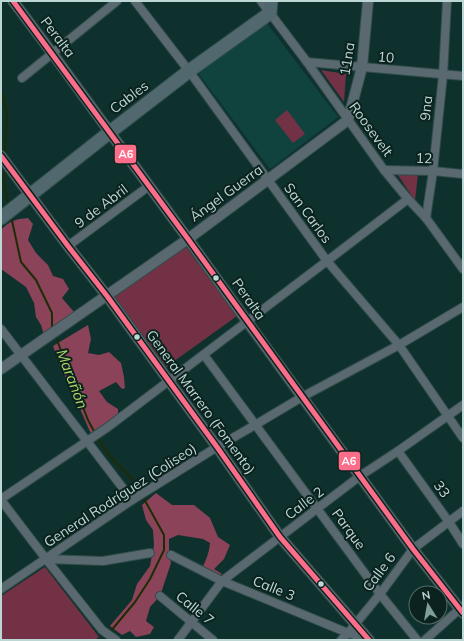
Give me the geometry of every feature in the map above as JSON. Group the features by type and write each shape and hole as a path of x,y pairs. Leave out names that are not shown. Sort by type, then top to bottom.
{"main road":[{"name":"Cables","path":"1,218 270,7"}],"street":[{"name":"Peralta","path":"13,1 413,549 462,609"},
{"path":"22,78 117,1"},
{"name":"San Carlos","path":"135,1 189,71 327,261 399,345 463,438"},
{"name":"Roosevelt","path":"261,1 270,7 307,62 384,170 426,218 463,269"},
{"name":"11na","path":"348,120 362,68 368,1"},
{"name":"9na","path":"426,218 433,170 443,75 447,1"},
{"name":"10","path":"307,62 463,76"},
{"name":"Ángel Guerra","path":"1,369 188,239 348,120"},
{"name":"General Marrero (Fomento)","path":"1,156 107,296 217,447 280,537 369,640"},
{"name":"12","path":"384,170 433,170 463,174"},
{"name":"9 de Abril","path":"68,246 149,186"},
{"path":"115,639 102,630 1,500 108,427 408,199"},
{"name":"General Rodríguez (Coliseo)","path":"1,589 150,488 217,447 302,397 399,345 463,307"},
{"path":"1,330 132,500"},
{"name":"Parque","path":"204,355 380,594 417,640"},
{"name":"Calle 2","path":"178,640 222,581 360,476 463,405"},
{"name":"33","path":"398,451 463,544"},
{"name":"Calle 6","path":"341,640 380,594 413,549 463,511"},
{"path":"46,559 103,561 150,553"},
{"name":"Calle 3","path":"171,555 222,581 348,633 369,640"},
{"name":"Calle 7","path":"160,596 213,640"},
{"path":"425,640 462,609"}],"shaded area":[{"path":"266,22 338,117 270,169 198,73"},
{"path":"321,70 346,74 344,102"},
{"path":"287,110 305,134 293,143 275,120"},
{"path":"396,172 418,174 415,201"},
{"path":"28,218 33,224 28,240 36,253 48,265 53,276 63,279 69,289 62,298 74,312 44,335 41,325 36,317 34,303 26,287 1,269 1,230 13,221"},
{"path":"184,244 237,316 166,367 113,296"},
{"path":"88,325 91,339 88,353 99,355 109,352 121,363 125,388 122,389 116,382 99,391 107,402 118,409 118,415 91,434 60,366 53,346"},
{"path":"156,493 172,505 194,505 210,518 218,537 230,545 224,559 214,569 222,574 213,581 199,574 209,551 210,543 203,539 178,535 169,539 171,563 160,596 150,607 146,621 154,627 150,634 136,637 130,631 122,635 110,626 132,600 137,584 150,566 154,545 153,530 146,520 142,505"},
{"path":"45,567 99,637 95,640 1,640 1,596"}],"waterway":[{"name":"Marañón","path":"1,89 7,112 5,155"},
{"name":"Marañón","path":"5,167 4,183 9,206"},
{"name":"Marañón","path":"11,216 21,262 36,280 52,313 53,329"},
{"name":"Marañón","path":"55,335 88,420 95,433"},
{"name":"Marañón","path":"97,437 108,454 133,480 141,493"},
{"name":"Marañón","path":"110,632 135,602 150,579 164,550 164,535 143,497"},
{"name":"Marañón","path":"104,640 108,636"}],"transit line":[{"name":"A6","path":"13,1 413,549 463,613"},
{"name":"A6","path":"1,156 107,296 217,447 280,537 369,640"}]}
